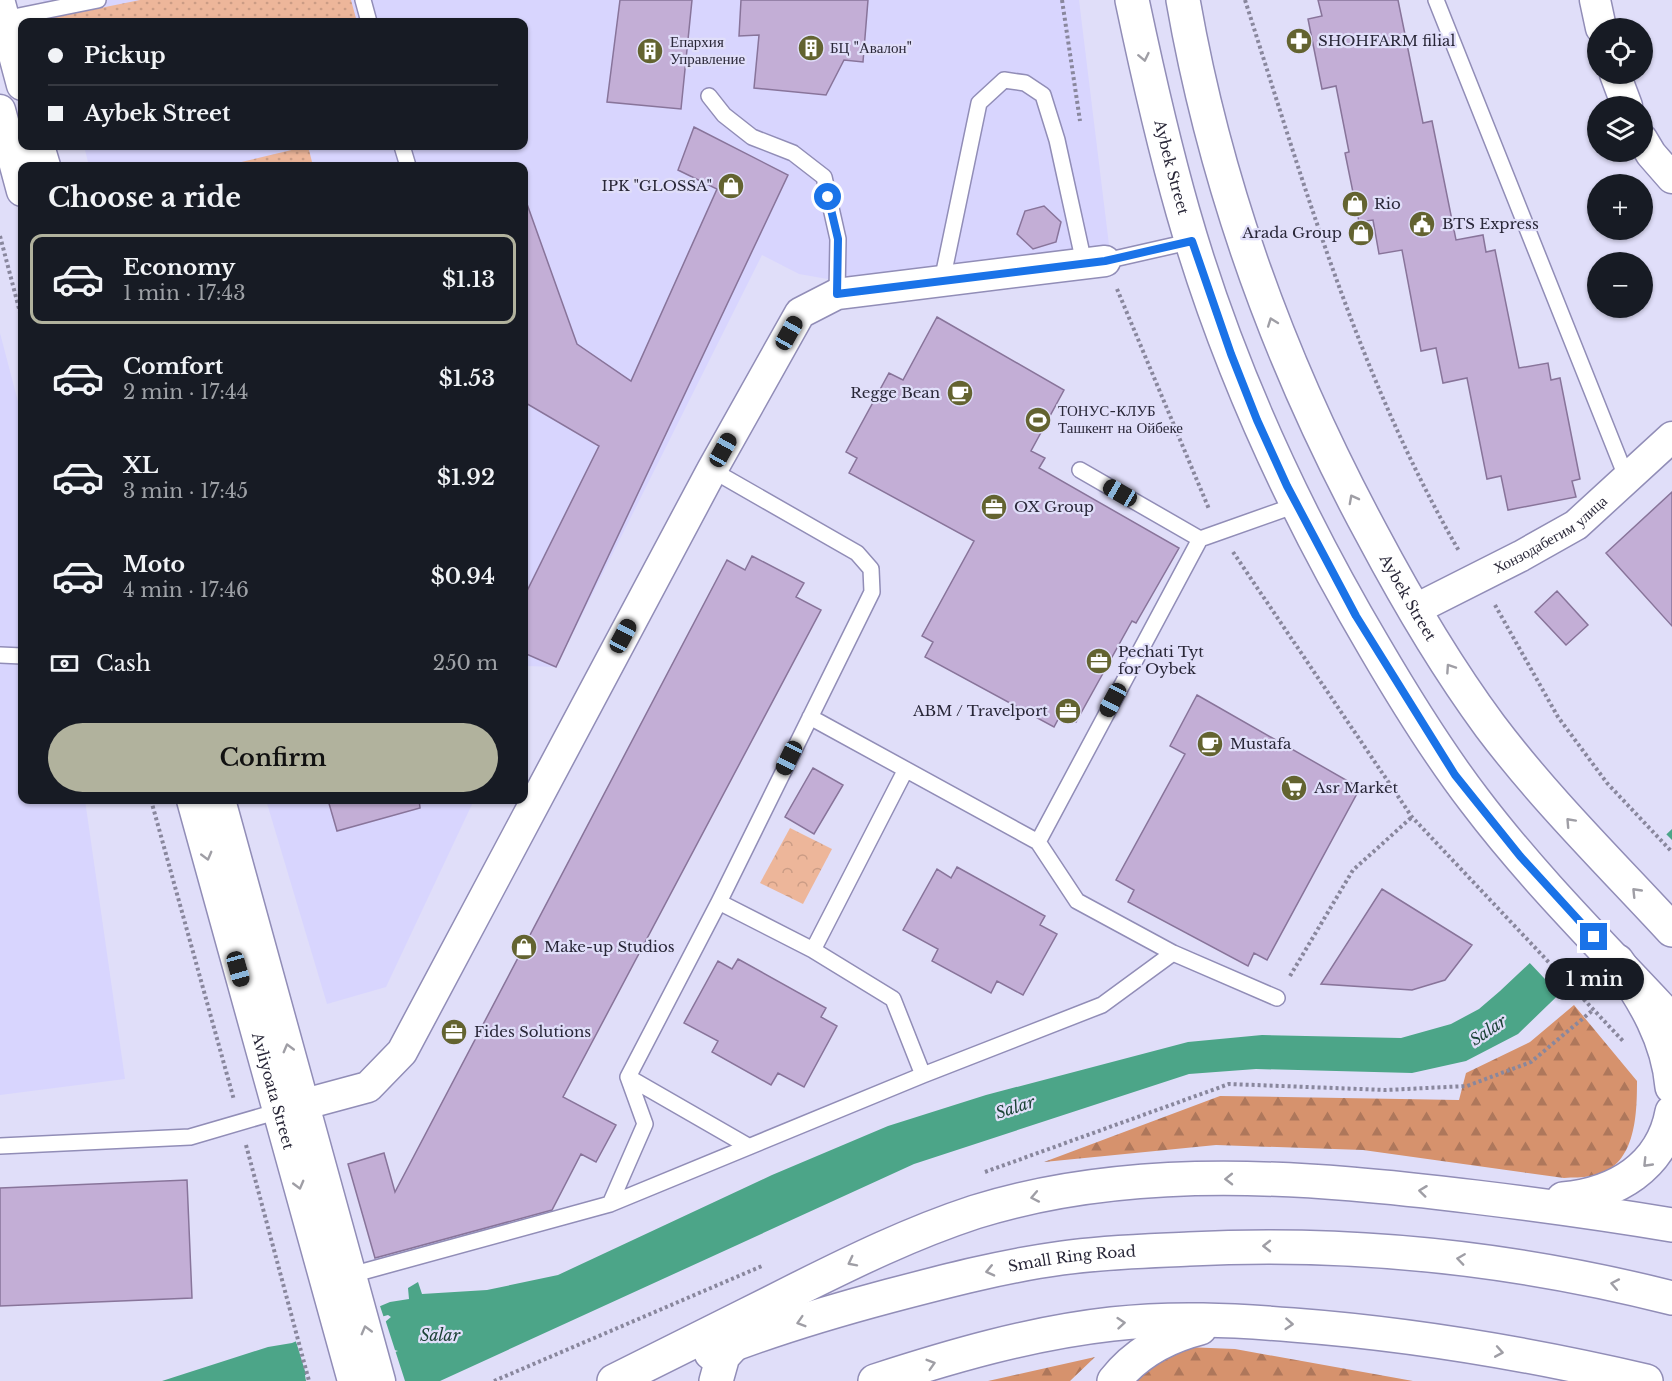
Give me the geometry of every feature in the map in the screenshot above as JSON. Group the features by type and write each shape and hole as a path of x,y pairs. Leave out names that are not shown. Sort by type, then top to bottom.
{"main road":[{"name":"Aybek Street","path":"1132,0 1164,144 1192,241 1231,354 1257,420 1296,505 1356,616 1434,744 1477,805 1565,906 1672,1021"},
{"name":"Aybek Street","path":"1183,0 1194,62 1230,200 1277,336 1333,460 1414,610 1490,726 1555,806 1667,925"},
{"path":"1617,961 1654,1021 1662,1041 1672,1087"},
{"path":"1481,1198 1566,1198 1589,1195 1616,1186 1636,1174 1654,1156 1667,1134 1672,1112"},
{"path":"614,1381 890,1243 977,1212 1022,1200 1107,1186 1231,1178 1327,1182 1481,1198 1672,1224"},
{"path":"639,1381 734,1344 864,1303 995,1270 1060,1258 1154,1250 1275,1246 1405,1251 1519,1267 1624,1286 1672,1298"},
{"path":"875,1381 1041,1335 1113,1324 1172,1320 1231,1320 1320,1327 1422,1340 1587,1367 1646,1381"},
{"path":"1114,1381 1132,1361 1152,1346 1188,1331 1231,1320"},
{"path":"716,1381 723,1356 734,1344"}],"street":[{"path":"1595,0 1599,18"},
{"path":"2,14 18,71"},
{"path":"0,110 18,176"},
{"path":"1653,156 1672,178"},
{"path":"291,1108 368,1087 402,1052 712,470 800,313 837,294 1095,262"},
{"name":"Хонзодабегим улица","path":"1414,610 1576,525 1672,437"},
{"name":"Avliyoata Street","path":"193,804 291,1108 343,1280 380,1381"},
{"name":"Avliyoata Street","path":"221,804 291,1108"},
{"name":"Avliyoata Street","path":"343,1280 353,1381"}],"lane":[{"path":"2,14 98,0"},
{"path":"363,0 368,18"},
{"path":"1437,0 1628,479"},
{"path":"942,281 979,103 1004,80 1025,83 1043,95 1095,262 1192,241"},
{"path":"709,96 724,115 752,137 793,153 824,177 838,239 837,294"},
{"path":"610,1204 645,1124 628,1077 719,902 872,592 871,569 856,553 712,470"},
{"path":"1080,470 1200,539"},
{"path":"1038,842 1200,539 1296,505"},
{"path":"0,655 18,656"},
{"path":"810,717 904,771 1038,842 1077,901 1173,953 1277,998"},
{"path":"813,950 904,771"},
{"path":"719,902 813,950 893,999 923,1075"},
{"path":"343,1280 610,1204 747,1146 1101,1005 1173,953"},
{"path":"628,1077 747,1146"},
{"path":"0,1146 190,1137 291,1108"}],"path":[{"path":"1245,0 1328,259 1371,370 1425,492 1475,579 1501,613 1558,717 1607,783 1672,852"},
{"path":"0,236 18,305"},
{"path":"1095,262 1219,531 1412,818 1580,994"},
{"path":"152,804 309,1381"},
{"path":"1277,998 1353,870 1412,818"}],"shaded area":[{"path":"43,0 1079,0 1110,253 862,285 799,274 762,255 556,667 528,666 528,162 88,162 85,150 528,150 528,18 49,18"},
{"path":"0,333 18,402 18,804 86,804 125,1079 0,1095"},
{"path":"267,804 472,804 386,987 327,1004"}],"green space":[{"path":"140,0 351,0 356,18 51,18"},
{"path":"291,150 309,150 312,162 242,162"},
{"path":"790,828 832,849 803,904 760,883"},
{"path":"1574,1005 1637,1081 1634,1124 1625,1152 1617,1163 1606,1171 1591,1176 1564,1178 1363,1150 1216,1145 1044,1162 1220,1096 1459,1100 1466,1073 1530,1042"},
{"path":"1186,1347 1235,1349 1413,1381 1137,1381 1160,1357"},
{"path":"1095,1357 1070,1381 988,1381"}],"water":[{"name":"Salar","path":"1672,829 1672,885 1518,1034 1466,1061 1412,1073 1256,1069 1189,1074 914,1164 440,1381 310,1381 398,1351 391,1349 305,1375 306,1381 162,1381 268,1347 296,1341 299,1350 385,1322 391,1317 388,1315 298,1340 390,1302 409,1299 408,1288 418,1282 422,1294 487,1290 558,1275 772,1175 888,1126 986,1095 1188,1042 1262,1035 1401,1038 1451,1024 1479,1009"}],"pier":[{"path":"1664,832 1672,840 1672,889 1561,996 1527,960"},
{"path":"379,1303 384,1318 299,1344 300,1347 385,1319 405,1381 308,1381 295,1338"}],"building":[{"name":"Епархия Управление","path":"620,0 692,0 681,109 607,102"},
{"name":"БЦ \"Авалон\"","path":"741,0 868,0 863,62 844,60 826,95 754,88 759,35 739,36"},
{"path":"1318,0 1398,0 1423,123 1432,121 1456,240 1483,235 1486,252 1495,250 1519,368 1548,363 1551,380 1560,378 1580,479 1572,481 1576,497 1508,510 1501,476 1487,479 1467,378 1443,383 1436,348 1421,351 1402,250 1379,254 1373,220 1359,222 1345,153 1349,152 1336,86 1322,89 1308,19 1322,16"},
{"path":"694,127 788,175 556,667 528,655 528,589 599,446 528,404 528,207 577,344 631,381 717,189 678,170"},
{"path":"1044,206 1061,222 1056,242 1033,249 1017,234 1025,211"},
{"path":"937,317 1064,390 1031,451 1045,458 1039,468 1179,548 1136,623 1132,621 1076,722 1061,714 1054,727 925,657 933,642 922,636 974,541 849,473 857,458 846,452 889,373 903,380"},
{"path":"1672,492 1672,626 1606,553"},
{"path":"752,556 804,583 796,597 821,610 563,1097 616,1125 596,1162 581,1154 552,1210 375,1258 348,1164 384,1153 395,1192 727,560 745,570"},
{"path":"1557,591 1588,625 1566,645 1535,612"},
{"path":"1197,695 1360,788 1267,960 1254,953 1248,966 1128,902 1134,890 1116,880 1185,754 1170,746"},
{"path":"813,768 843,785 814,834 785,817"},
{"path":"329,804 420,804 420,808 337,831"},
{"path":"957,867 1045,916 1040,925 1057,934 1023,995 997,981 991,993 932,961 938,949 903,930 937,869 951,878"},
{"path":"1382,889 1472,945 1445,980 1412,990 1321,984"},
{"path":"738,959 826,1008 821,1017 837,1026 804,1087 778,1073 771,1085 712,1052 718,1041 684,1023 718,961 732,969"},
{"path":"187,1180 192,1298 0,1306 0,1188"}],"place":[{"name":"SHOHFARM filial","path":"1299,41"},
{"name":"БЦ \"Авалон\"","path":"811,48"},
{"name":"Епархия Управление","path":"650,51"},
{"name":"IPK \"GLOSSA\"","path":"731,186"},
{"name":"Rio","path":"1355,204"},
{"name":"BTS Express","path":"1422,224"},
{"name":"Arada Group","path":"1361,233"},
{"name":"Regge Bean","path":"960,393"},
{"name":"ТОНУС-КЛУБ Ташкент на Ойбеке","path":"1038,420"},
{"name":"OX Group","path":"994,507"},
{"name":"Pechati Tyt for Oybek","path":"1099,661"},
{"name":"ABM / Travelport","path":"1068,711"},
{"name":"Mustafa","path":"1210,744"},
{"name":"Asr Market","path":"1294,788"},
{"name":"Make-up Studios","path":"524,947"},
{"name":"Fides Solutions","path":"454,1032"}],"route":[{"path":"828,197 838,239 837,294 1105,261 1192,241 1231,354 1257,420 1287,486 1356,616 1434,744 1477,805 1594,937"}]}
